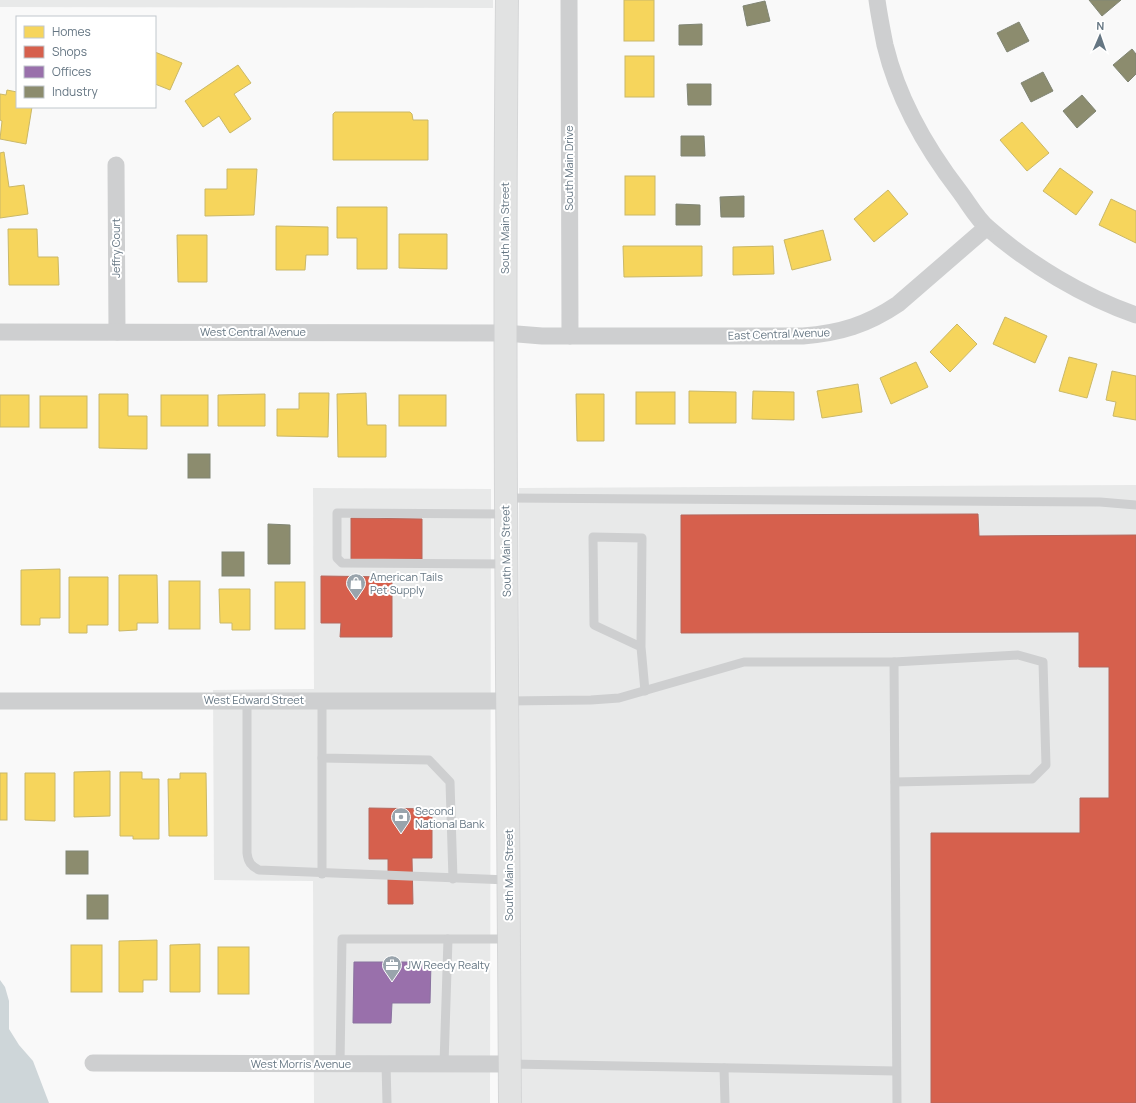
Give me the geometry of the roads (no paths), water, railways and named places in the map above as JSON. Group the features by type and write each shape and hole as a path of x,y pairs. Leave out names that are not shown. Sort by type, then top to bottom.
{"main road":[{"name":"South Main Street","path":"507,0 505,333 510,1103"}],"street":[{"name":"South Main Drive","path":"569,0 570,336"},
{"path":"877,0 885,46 899,88 915,124 944,171 987,227 1061,280 1092,297 1136,315"},
{"name":"Jeffry Court","path":"116,165 116,332"},
{"name":"East Central Avenue","path":"505,333 542,336 803,336 831,333 854,327 884,314 898,304 987,227"},
{"name":"West Central Avenue","path":"0,332 505,333"},
{"name":"West Edward Street","path":"0,701 508,701"},
{"name":"West Morris Avenue","path":"93,1063 510,1064"}],"lane":[{"path":"506,564 342,563 337,558 337,513 506,506 1092,502 1136,505"},
{"path":"641,647 594,625 594,537 642,538 641,647 645,690"},
{"path":"508,701 598,700 619,698 744,662 894,662 1018,655 1043,662 1046,765 1032,779 895,782"},
{"path":"894,662 897,1103"},
{"path":"247,700 248,861 253,867 259,870 322,874 509,880"},
{"path":"322,700 322,874"},
{"path":"322,758 429,760 450,782 453,879"},
{"path":"340,1064 342,939 509,939"},
{"path":"444,1064 448,939"},
{"path":"386,1064 387,1103"},
{"path":"510,1064 896,1071"},
{"path":"724,1068 724,1103"}],"place":[{"name":"American Tails Pet Supply","path":"356,600"},
{"name":"Second National Bank","path":"401,834"},
{"name":"JW Reedy Realty","path":"392,982"}]}
